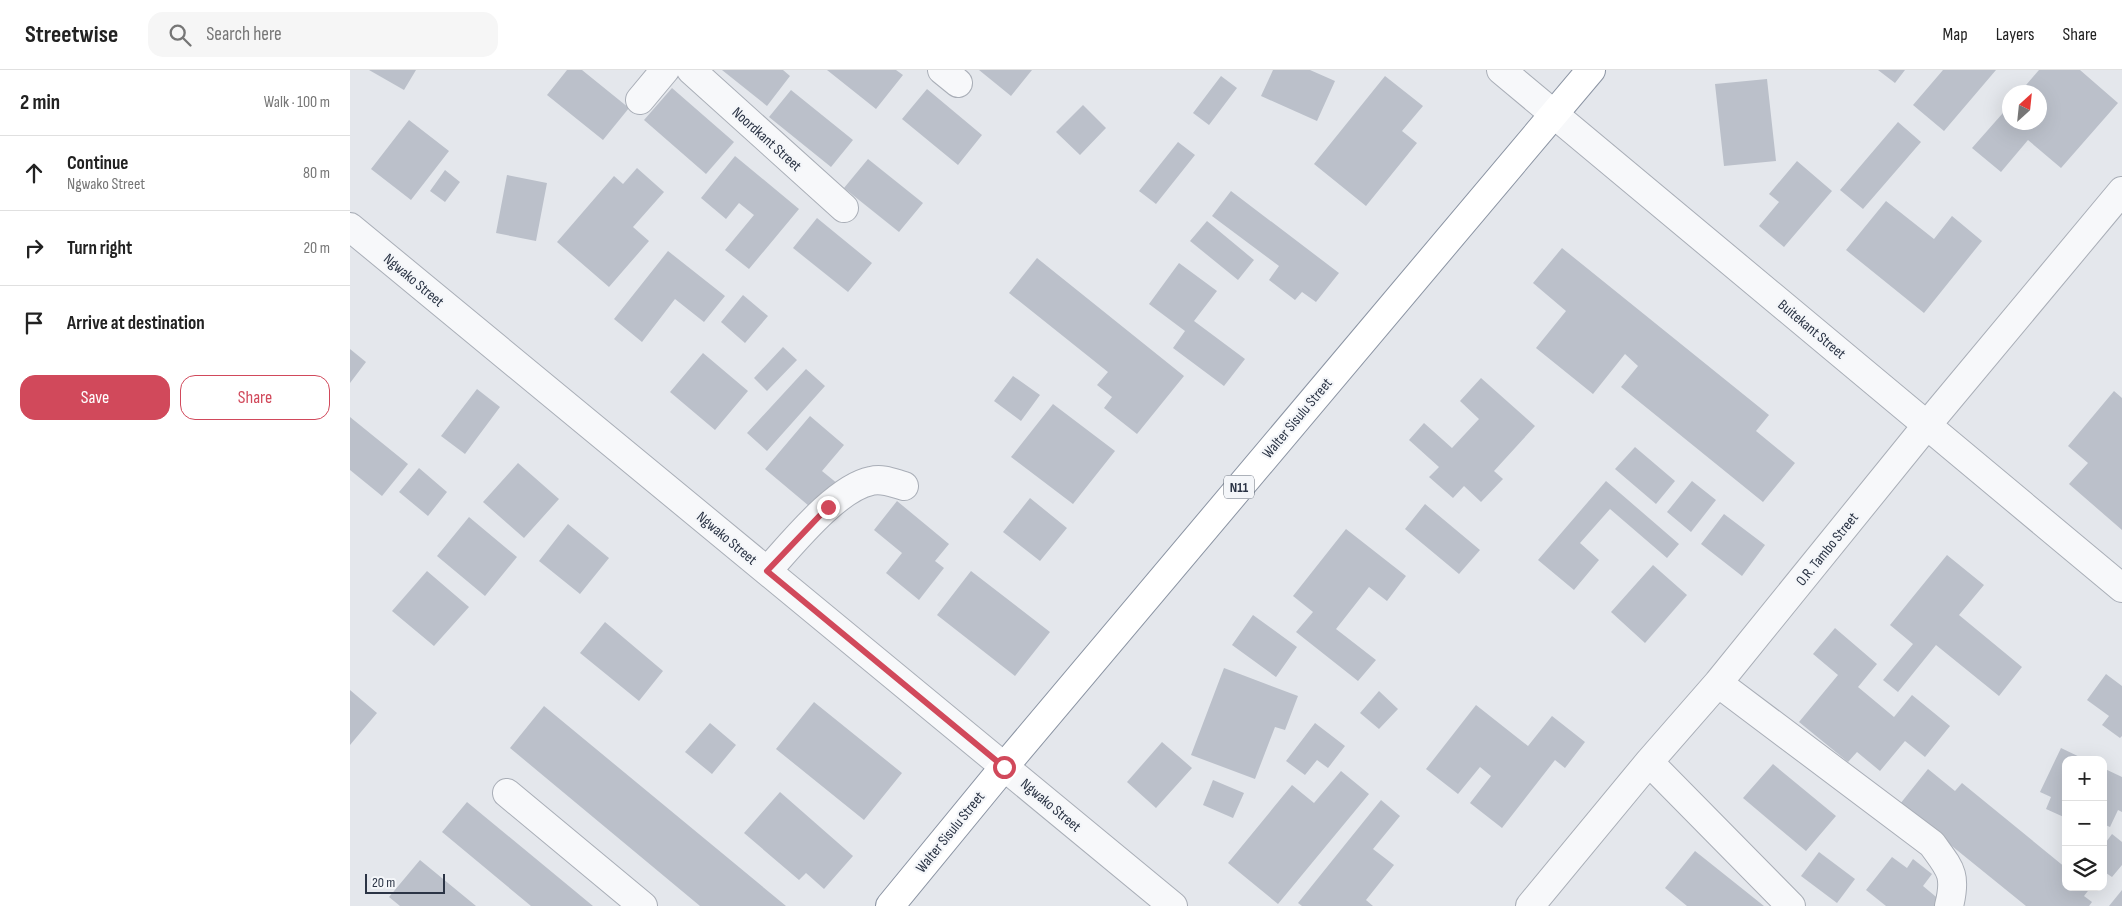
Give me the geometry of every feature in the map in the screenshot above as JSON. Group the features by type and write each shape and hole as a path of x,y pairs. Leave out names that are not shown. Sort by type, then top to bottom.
{"highway":[{"name":"Walter Sisulu Street","path":"890,906 1004,767 1591,70"}],"street":[{"path":"640,100 665,70"},
{"name":"Noordkant Street","path":"691,70 844,208"},
{"name":"Buitekant Street","path":"1501,70 2122,588"},
{"name":"O.R. Tambo Street","path":"1530,906 1649,762 1718,684 1927,425 2122,191"},
{"name":"Ngwako Street","path":"350,227 1173,906"},
{"path":"767,571 828,507 856,487 870,481 883,480 904,486"},
{"path":"1718,684 1932,844 1952,872 1952,891 1949,906"},
{"path":"1649,762 1791,906"},
{"path":"507,793 643,906"}],"building":[{"path":"369,70 416,70 404,90"},
{"path":"567,70 582,70 629,108 603,140 547,95"},
{"path":"722,70 783,70 790,76 767,106"},
{"path":"827,70 896,70 903,75 876,109"},
{"path":"979,70 1032,70 1011,96"},
{"path":"1273,70 1310,70 1335,81 1317,121 1261,96"},
{"path":"1878,70 1905,70 1895,83"},
{"path":"1943,70 1996,70 1944,131 1913,105"},
{"path":"2039,70 2080,70 2118,103 2061,168 2028,140 2001,172 1972,148 2002,114 2002,130 2047,130 2047,85 2026,85"},
{"path":"1221,76 1237,88 1209,125 1193,113"},
{"path":"1385,76 1423,106 1402,131 1417,143 1366,206 1314,164"},
{"path":"1767,79 1776,161 1724,166 1715,84"},
{"path":"672,88 734,142 706,174 644,120"},
{"path":"927,89 982,135 958,165 902,119"},
{"path":"791,90 853,140 831,167 769,117"},
{"path":"1083,105 1106,128 1080,155 1056,132"},
{"path":"409,120 449,151 411,200 371,169"},
{"path":"1898,122 1921,142 1863,209 1840,190"},
{"path":"1178,142 1195,155 1156,204 1139,191"},
{"path":"735,156 799,209 749,269 725,250 754,215 739,203 726,219 701,198"},
{"path":"868,159 923,203 899,232 844,188"},
{"path":"1797,161 1832,191 1784,247 1759,226 1779,202 1769,194"},
{"path":"637,168 664,192 633,227 649,241 609,287 557,242 614,176 623,184"},
{"path":"445,170 460,182 445,202 430,191"},
{"path":"507,175 547,183 536,241 496,233"},
{"path":"1231,191 1339,273 1316,302 1302,292 1295,300 1269,280 1279,266 1212,216"},
{"path":"1886,201 1934,239 1952,216 1982,241 1924,313 1846,250"},
{"path":"817,218 872,263 848,292 793,248"},
{"path":"1207,221 1254,260 1238,280 1190,241"},
{"path":"1562,248 1769,415 1756,431 1795,463 1763,502 1621,387 1638,366 1625,354 1593,394 1536,348 1566,311 1533,283"},
{"path":"668,251 725,296 704,322 675,299 642,342 614,319"},
{"path":"1037,258 1184,376 1137,434 1104,408 1112,397 1097,385 1108,372 1009,293"},
{"path":"1179,263 1217,291 1194,321 1245,359 1224,386 1173,348 1185,331 1149,304"},
{"path":"743,295 768,316 745,343 721,322"},
{"path":"783,347 797,360 767,391 754,378"},
{"path":"350,349 366,362 350,383"},
{"path":"703,353 748,391 715,430 670,392"},
{"path":"806,369 825,386 767,451 747,433"},
{"path":"1013,376 1040,395 1021,421 994,401"},
{"path":"1481,378 1535,426 1494,471 1503,479 1481,502 1464,486 1453,498 1429,477 1439,467 1409,440 1424,423 1452,448 1479,419 1460,401"},
{"path":"477,389 500,407 465,454 441,436"},
{"path":"2114,391 2122,398 2122,530 2069,484 2088,463 2068,446"},
{"path":"1053,404 1115,451 1073,504 1011,457"},
{"path":"810,416 844,445 822,471 838,484 815,511 765,469"},
{"path":"350,417 408,464 382,496 350,470"},
{"path":"1635,447 1675,481 1656,504 1615,469"},
{"path":"518,463 559,499 524,538 483,502"},
{"path":"419,468 447,492 428,516 399,492"},
{"path":"1606,481 1679,544 1667,558 1610,509 1580,543 1599,560 1574,590 1538,560"},
{"path":"1692,481 1716,500 1691,532 1667,512"},
{"path":"1030,498 1067,528 1040,561 1003,532"},
{"path":"897,501 949,544 935,561 944,568 919,600 886,573 902,553 874,530"},
{"path":"1425,504 1480,550 1459,574 1405,529"},
{"path":"1724,514 1765,545 1742,576 1701,544"},
{"path":"469,517 517,557 485,596 437,556"},
{"path":"568,524 609,558 580,594 539,561"},
{"path":"1346,529 1406,576 1387,601 1369,587 1336,629 1376,660 1358,681 1296,632 1313,612 1293,596"},
{"path":"1947,555 1984,585 1959,615 2022,667 1999,696 1936,645 1898,692 1883,680 1913,644 1890,625"},
{"path":"1653,565 1687,595 1645,643 1611,612"},
{"path":"427,571 469,607 434,646 392,611"},
{"path":"971,571 1050,632 1015,676 937,615"},
{"path":"1253,615 1297,647 1276,677 1232,645"},
{"path":"605,622 663,671 639,701 580,653"},
{"path":"1835,628 1877,664 1858,687 1894,717 1912,695 1950,726 1925,757 1905,741 1880,771 1857,752 1848,762 1799,722 1838,675 1813,654"},
{"path":"1224,668 1298,696 1285,730 1275,727 1255,779 1191,755"},
{"path":"2106,674 2122,686 2122,736 2120,738 2102,725 2109,716 2087,700"},
{"path":"350,690 377,713 350,745"},
{"path":"1379,691 1398,709 1379,729 1360,713"},
{"path":"814,702 902,773 864,820 776,749"},
{"path":"1476,705 1528,746 1552,716 1585,742 1565,768 1555,760 1502,828 1470,803 1491,776 1480,767 1458,794 1426,769"},
{"path":"544,706 786,906 700,906 510,748"},
{"path":"710,723 736,745 712,774 685,752"},
{"path":"1315,723 1345,746 1328,768 1317,760 1305,775 1286,761"},
{"path":"1162,742 1192,768 1156,808 1127,782"},
{"path":"2061,748 2078,756 2062,756 2062,816 2046,809 2051,797 2040,792"},
{"path":"1773,764 1836,816 1806,851 1743,798"},
{"path":"1928,769 1955,791 1962,783 2062,865 2062,891 2088,891 2084,896 2092,902 2089,906 2026,906 1900,804"},
{"path":"2107,770 2122,777 2122,812 2118,810 2110,827 2107,826"},
{"path":"1341,771 1369,794 1278,904 1228,863 1292,785 1314,803"},
{"path":"1213,780 1244,793 1233,818 1203,805"},
{"path":"780,792 853,856 824,889 806,873 799,880 744,833"},
{"path":"1381,800 1400,816 1373,849 1394,865 1366,900 1373,906 1302,906 1298,903"},
{"path":"467,802 593,906 531,906 442,832"},
{"path":"2112,834 2122,842 2122,865 2112,877 2107,874 2107,841"},
{"path":"1695,851 1764,906 1687,906 1665,888"},
{"path":"1819,852 1855,879 1837,903 1801,876"},
{"path":"1892,857 1907,868 1913,859 1932,874 1923,886 1941,901 1937,906 1886,906 1866,890"},
{"path":"420,860 476,906 400,906 389,897"},
{"path":"2122,890 2122,906 2109,906"}],"route":[{"path":"828,507 767,571 1004,767"}]}
